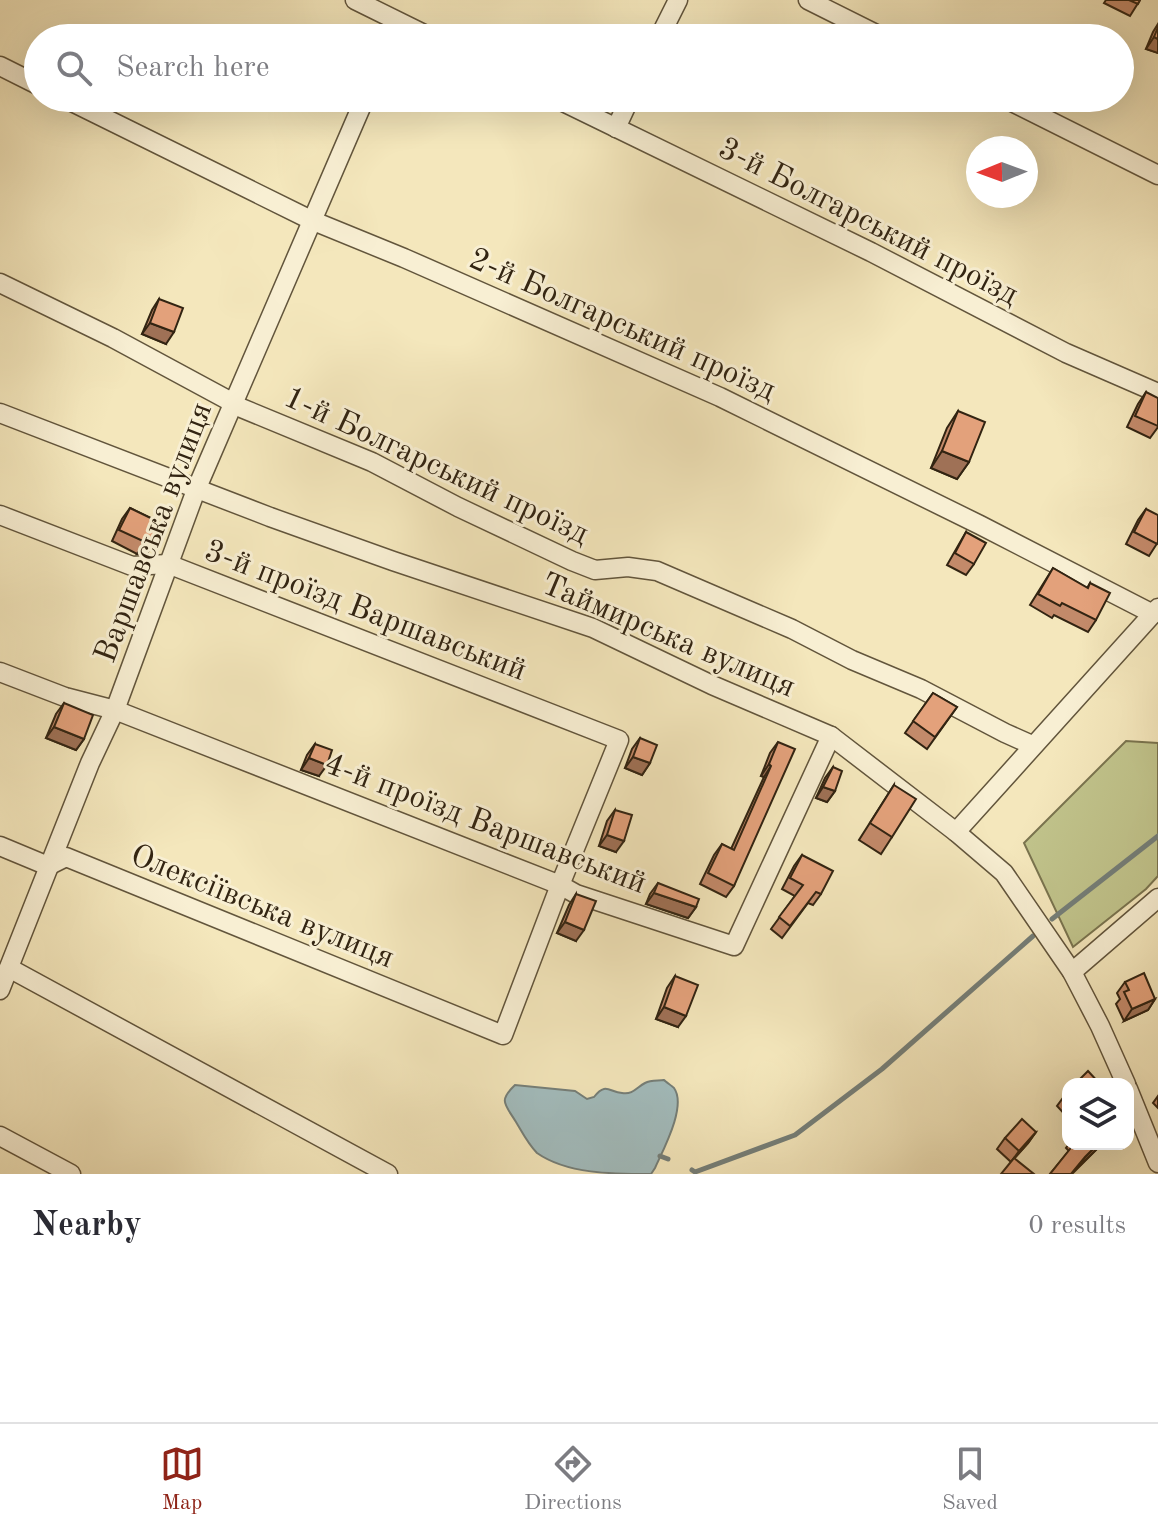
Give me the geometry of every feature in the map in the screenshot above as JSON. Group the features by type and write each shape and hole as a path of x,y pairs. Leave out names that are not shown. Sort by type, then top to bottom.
{"street":[{"path":"355,0 387,24"},
{"path":"666,24 678,0"},
{"path":"808,0 856,24"},
{"path":"0,66 24,78"},
{"name":"2-й Болгарський проїзд","path":"92,112 311,220 720,397 1155,611"},
{"name":"Варшавська вулиця","path":"0,990 90,763 115,710 196,490 359,112"},
{"name":"3-й Болгарський проїзд","path":"583,112 871,252 1066,353 1158,393"},
{"path":"616,128 623,112"},
{"path":"1032,112 1158,175"},
{"name":"1-й Болгарський проїзд","path":"0,283 125,345 234,405 372,462 572,561 595,570 628,567 657,571 792,629 1032,745"},
{"name":"Таймирська вулиця","path":"0,413 196,490 593,628 712,685 831,736 1004,873 1072,972 1123,1078"},
{"name":"3-й проїзд Варшавський","path":"0,515 132,566 168,564 619,740 560,885"},
{"path":"956,832 1155,611"},
{"name":"4-й проїзд Варшавський","path":"0,672 65,697 115,710 560,885 576,894 734,946 831,736"},
{"name":"Олексіївська вулиця","path":"0,846 48,866 66,857 503,1035 560,885"},
{"path":"1072,972 1158,898"},
{"path":"9,968 388,1174"},
{"name":"Таймирська вулиця","path":"1134,1104 1158,1165"},
{"path":"0,1136 71,1174"},
{"path":"1149,1174 1158,1165"}],"green space":[{"path":"1126,741 1158,743 1158,876 1073,947 1024,843"}],"water":[{"path":"664,1080 674,1088 678,1106 668,1140 651,1174 576,1169 549,1160 531,1146 505,1103 506,1095 515,1085 575,1091 587,1099 605,1089 629,1093 647,1082"}],"building":[{"path":"159,299 183,308 174,332 150,323"},
{"path":"1146,392 1158,398 1158,426 1135,416"},
{"path":"958,411 985,422 969,462 942,451"},
{"path":"130,508 163,524 155,542 145,542 119,530"},
{"path":"1146,509 1158,515 1157,544 1134,532"},
{"path":"966,532 986,543 974,564 955,553"},
{"path":"1053,568 1088,588 1090,583 1110,593 1096,620 1038,594"},
{"path":"933,693 957,707 935,737 913,721"},
{"path":"64,703 93,715 84,739 54,727"},
{"path":"640,738 657,745 650,763 633,757"},
{"path":"778,742 795,749 734,886 708,873 722,844 734,850 771,766 769,764"},
{"path":"315,744 332,750 327,765 309,758"},
{"path":"833,767 842,771 835,791 823,787"},
{"path":"894,785 916,799 892,837 870,823"},
{"path":"615,810 632,815 624,841 607,835"},
{"path":"802,855 833,871 821,894 816,892 790,926 779,917 803,885 790,878"},
{"path":"658,883 699,899 696,907 654,893"},
{"path":"576,894 596,901 584,930 565,922"},
{"path":"1144,973 1155,999 1132,1009 1124,992 1129,990 1125,982"},
{"path":"675,976 698,985 686,1016 664,1007"},
{"path":"1088,1071 1094,1078 1081,1078"},
{"path":"1022,1119 1036,1132 1019,1151 1005,1138"},
{"path":"1069,1150 1092,1150 1071,1174 1050,1174"},
{"path":"1014,1158 1034,1174 1001,1174"}],"waterway":[{"path":"1052,919 1158,836"},
{"path":"692,1170 695,1172 795,1135 882,1069 1033,936"},
{"path":"660,1156 668,1159"}]}
